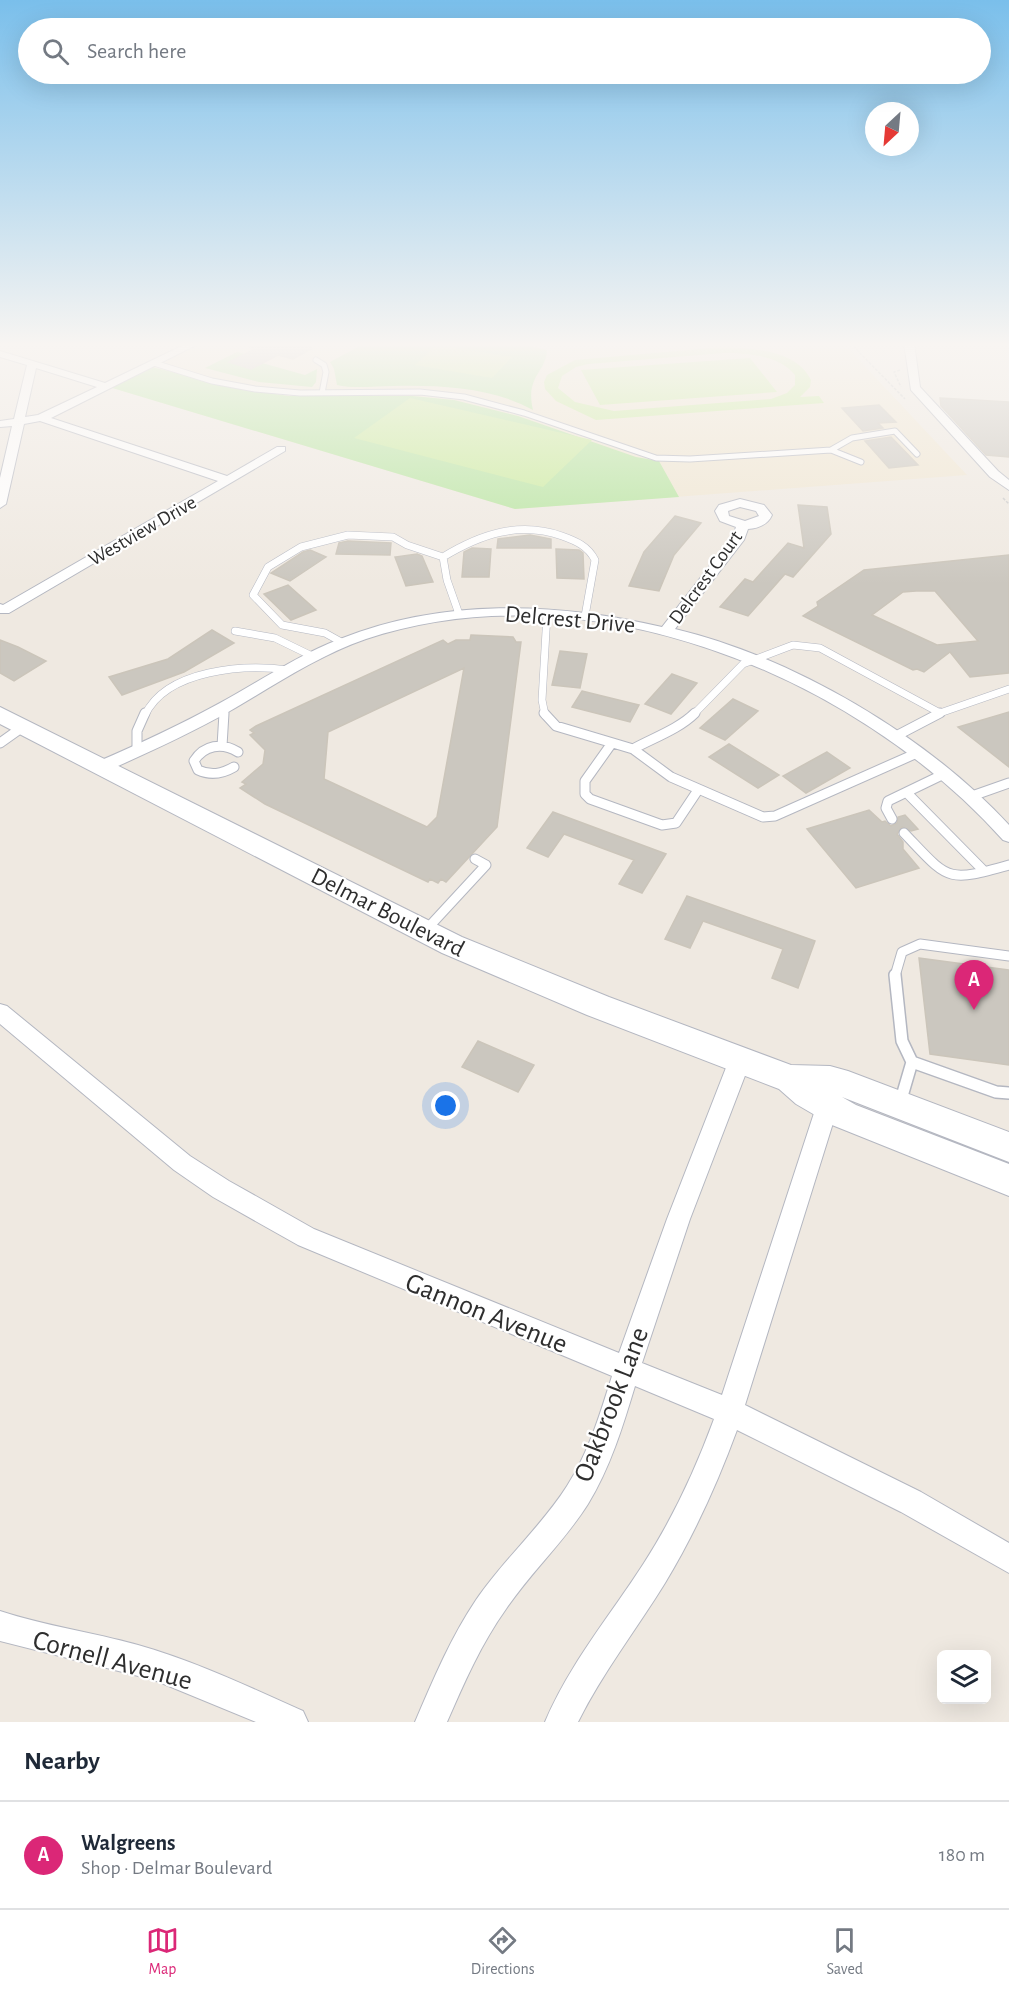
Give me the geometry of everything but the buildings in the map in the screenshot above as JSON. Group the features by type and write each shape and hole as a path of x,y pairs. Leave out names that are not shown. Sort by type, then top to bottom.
{"main road":[{"name":"Delmar Boulevard","path":"12,720 425,932 545,985 790,1079 827,1107 1009,1180"},
{"name":"Delmar Boulevard","path":"790,1079 830,1080 1009,1147"}],"street":[{"path":"0,504 19,423"},
{"path":"57,423 228,480"},
{"path":"947,423 994,474 1009,486"},
{"name":"Westview Drive","path":"2,609 281,450"},
{"name":"Delcrest Court","path":"667,630 739,537 743,525"},
{"name":"Delcrest Drive","path":"103,766 224,708 312,656 343,643 406,623 459,614 585,616 667,630 751,659 823,692 896,736 972,796 1009,836"},
{"name":"Gannon Avenue","path":"0,1012 182,1163 257,1210 306,1237 730,1412 911,1502 1009,1559"},
{"name":"Oakbrook Lane","path":"430,1722 479,1623 497,1596 563,1516 586,1479 610,1421 689,1190 740,1060"},
{"path":"561,1722 586,1673 655,1572 681,1526 714,1456 827,1107"},
{"name":"Cornell Avenue","path":"0,1626 19,1633 132,1658 182,1674 292,1722"}],"lane":[{"path":"554,423 656,458 690,459 831,450 861,462"},
{"path":"831,450 836,444 870,434 895,431 917,454"},
{"path":"343,643 324,633 282,625 253,595 268,567 301,547 348,535 393,537 407,545 443,557 461,546 499,530 542,529 584,545 596,560 585,616"},
{"path":"443,557 447,580 459,614"},
{"path":"547,614 542,700 545,716 556,726 633,749 671,777 763,817 775,816 917,753"},
{"path":"235,631 250,631 288,641 312,656"},
{"path":"633,749 663,732 684,724 743,664 751,659 793,645 820,648 940,713"},
{"path":"137,751 138,729 144,715 166,692 184,681 210,672 243,666 267,665 288,670"},
{"path":"896,736 940,713 1009,689"},
{"path":"222,746 224,708"},
{"path":"0,743 12,720"},
{"path":"612,742 585,781 585,794 590,799 662,825 676,822 698,790"},
{"path":"234,767 225,772 204,773 195,766 194,761 201,752 222,746 238,752"},
{"path":"892,819 886,808 888,801 944,774"},
{"path":"972,796 1009,783"},
{"path":"907,793 984,872"},
{"path":"904,833 944,872 961,877 1009,865"},
{"path":"425,932 486,865 475,859"},
{"path":"900,1105 912,1062 902,1041 895,974 902,952 920,944 1009,956"},
{"path":"912,1062 996,1092 1009,1094"}],"shaded area":[{"path":"230,423 918,423 967,475 515,509"}],"green space":[{"path":"230,423 539,423 636,457 659,461 679,497 515,509"},
{"path":"374,423 520,423 592,440 543,487 354,438"}],"place":[{"name":"Walgreens","path":"974,1010"}]}
